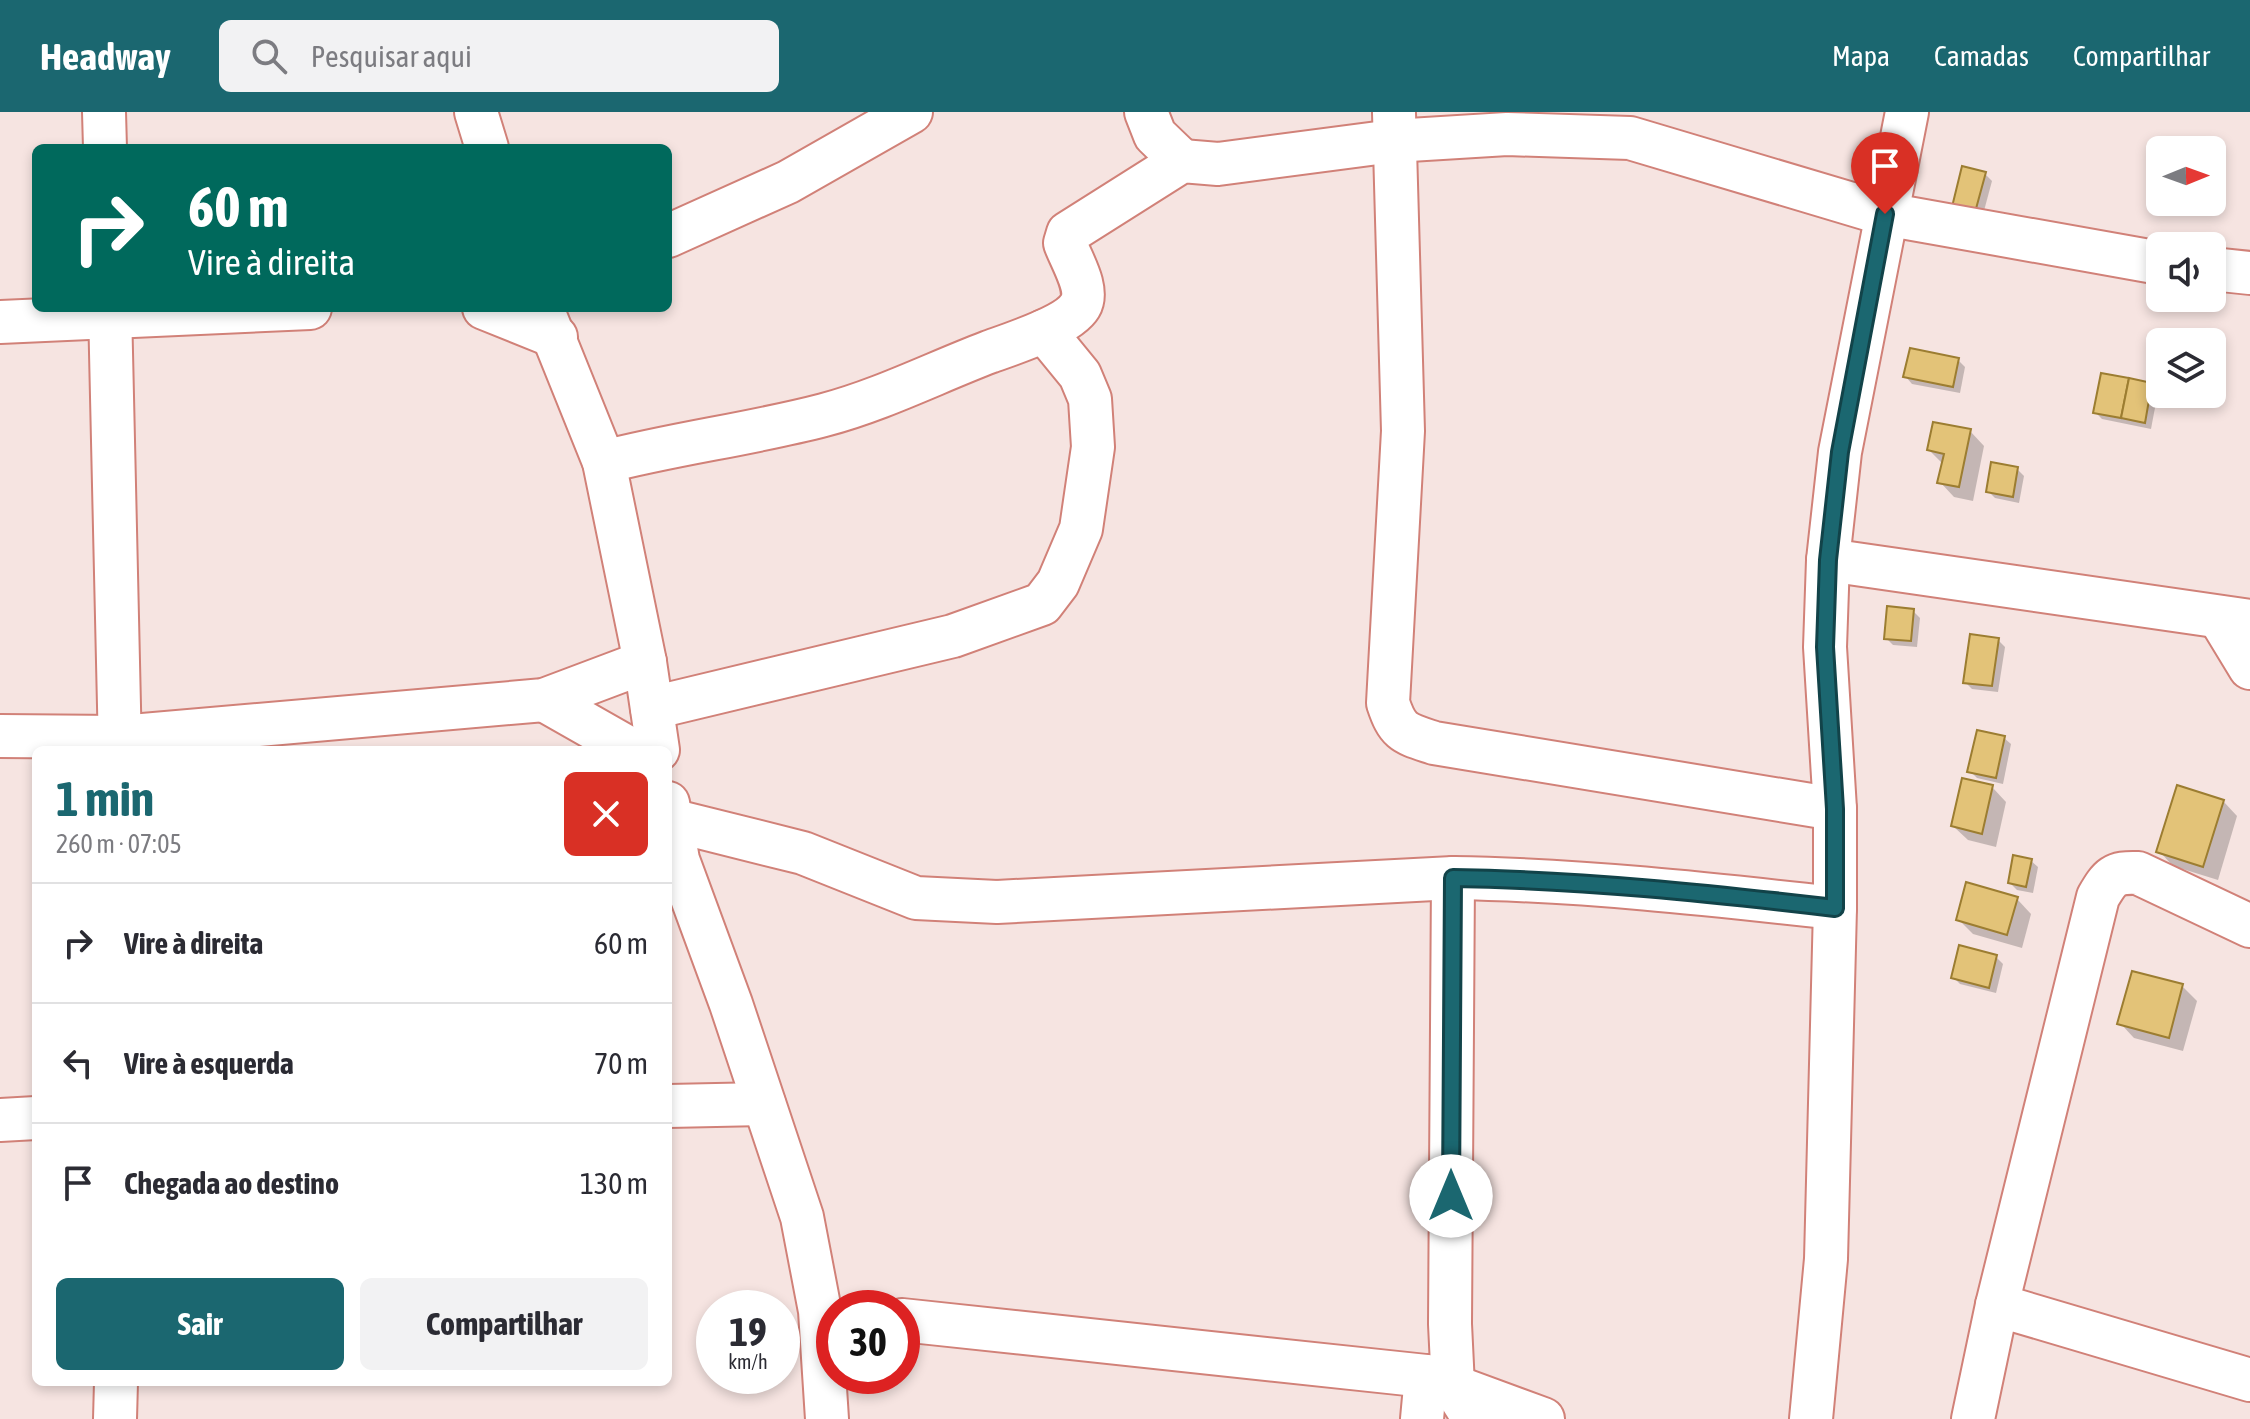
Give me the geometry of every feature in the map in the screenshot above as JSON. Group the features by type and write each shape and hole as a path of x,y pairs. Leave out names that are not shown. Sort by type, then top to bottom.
{"street":[{"path":"104,112 105,144"},
{"path":"476,112 486,144"},
{"path":"672,234 788,182 911,112"},
{"path":"1146,112 1155,135 1182,161"},
{"path":"1811,1419 1826,1259 1835,908 1835,809 1825,647 1828,560 1840,452 1907,112"},
{"path":"604,462 825,415 883,396 943,369 1044,331 1076,312 1082,303 1084,291 1065,243 1068,233 1182,161 1218,164 1393,127 1507,134 1631,125 1885,214 2146,261"},
{"path":"1393,127 1403,431 1388,703 1395,724 1412,736 1434,743 1835,809"},
{"path":"2226,270 2250,273"},
{"path":"0,322 151,312"},
{"path":"501,312 549,323 604,462 645,662 657,746"},
{"path":"111,313 120,743"},
{"path":"652,708 953,636 1042,604 1058,583 1081,529 1093,447 1090,399 1080,375 1044,331"},
{"path":"1828,560 2235,619 2250,668"},
{"path":"0,736 120,743 544,700 645,662"},
{"path":"544,700 625,746"},
{"path":"672,813 803,853 916,898 997,902 1453,878 1673,890 1835,908"},
{"path":"672,824 678,860 731,1004 802,1217 821,1290"},
{"path":"1973,1419 1997,1305 2098,897 2109,878 2124,872 2138,873 2250,926"},
{"path":"1451,1394 1453,878"},
{"path":"672,1106 764,1104"},
{"path":"0,1120 32,1118"},
{"path":"1997,1305 2250,1380"},
{"path":"920,1322 1451,1394 1543,1419"},
{"path":"115,1419 116,1386"},
{"path":"827,1394 827,1419"},
{"path":"1422,1419 1451,1394"}],"building":[{"path":"1962,166 1986,172 1974,216 1951,211"},
{"path":"1910,348 1959,358 1953,387 1903,377"},
{"path":"2101,373 2129,378 2121,418 2093,413"},
{"path":"2129,378 2146,382 2145,423 2121,418"},
{"path":"1933,422 1971,429 1959,487 1937,483 1944,454 1927,450"},
{"path":"1991,462 2018,467 2013,497 1986,492"},
{"path":"1887,606 1914,609 1911,641 1884,639"},
{"path":"1970,634 1999,638 1992,686 1963,683"},
{"path":"1977,730 2005,736 1996,778 1967,772"},
{"path":"1962,778 1993,785 1982,834 1951,826"},
{"path":"2177,785 2224,800 2203,867 2156,852"},
{"path":"2013,855 2032,859 2026,887 2008,883"},
{"path":"1966,882 2018,897 2007,935 1956,920"},
{"path":"1959,945 1997,955 1989,988 1951,978"},
{"path":"2132,971 2183,984 2169,1038 2117,1024"}],"route":[{"path":"1451,1196 1453,878 1688,891 1835,908 1835,809 1825,647 1828,560 1840,452 1885,214"}]}
